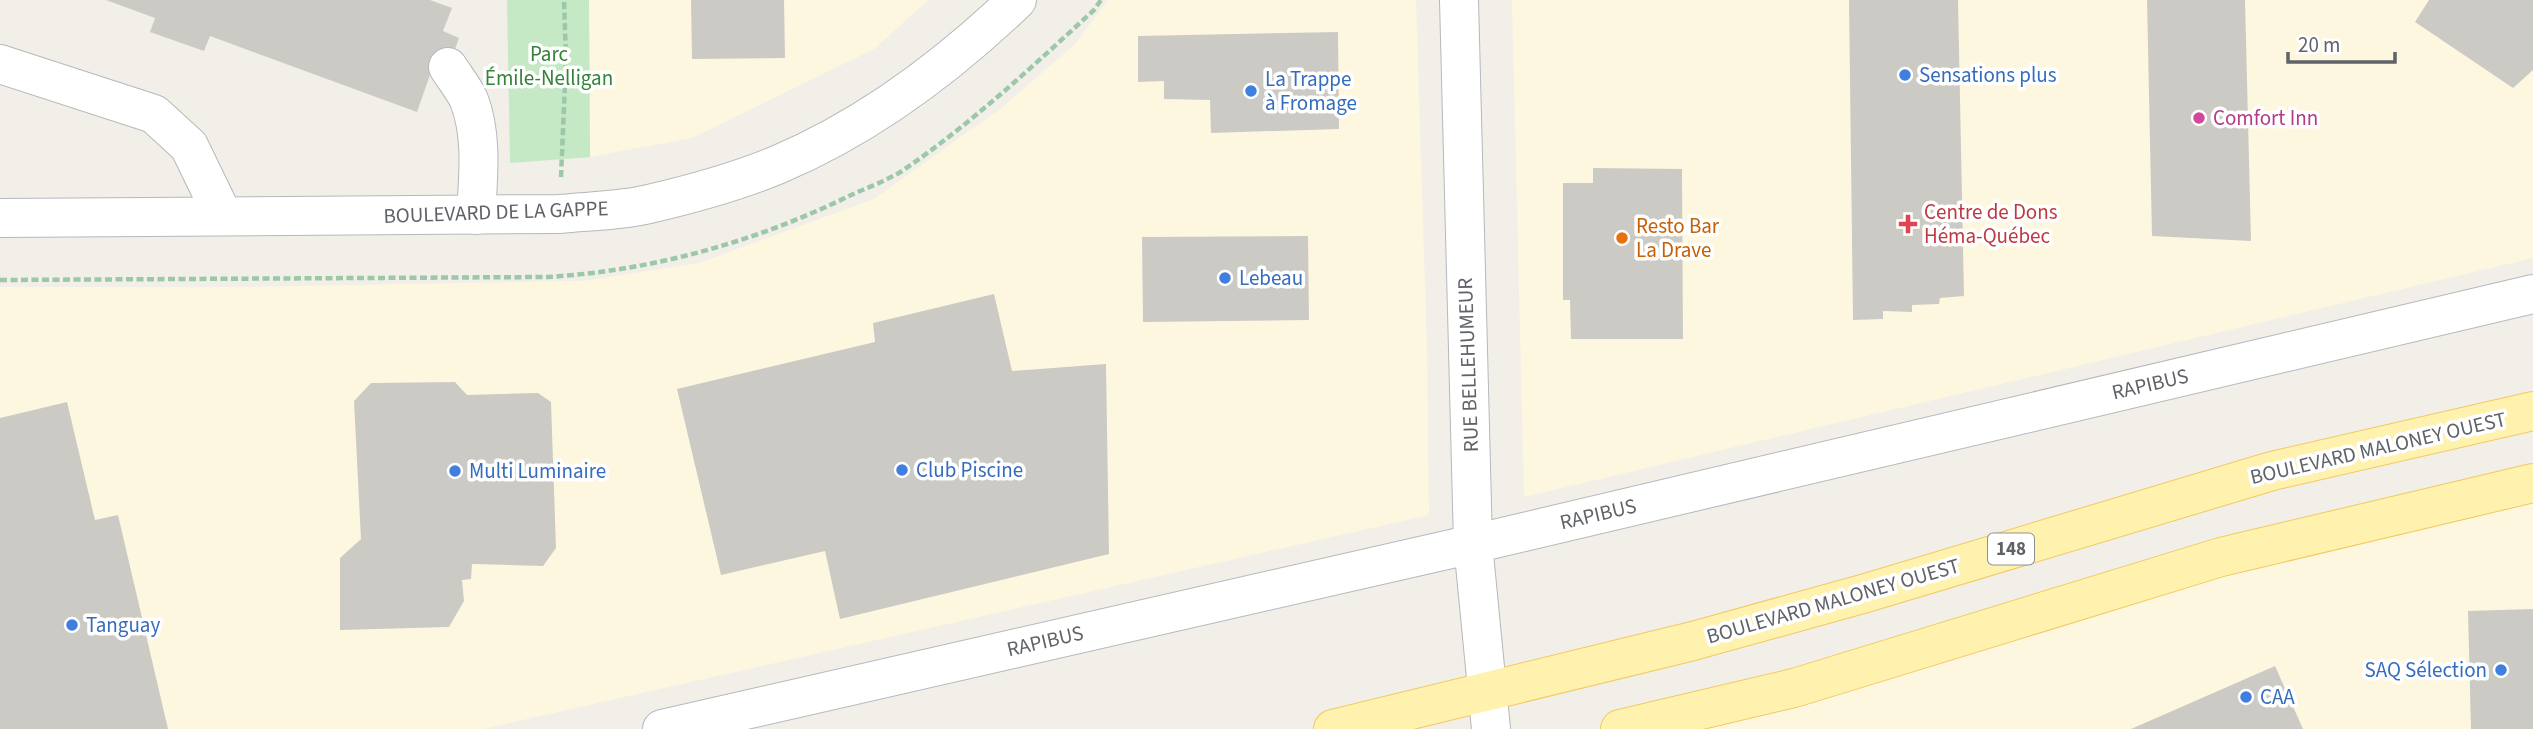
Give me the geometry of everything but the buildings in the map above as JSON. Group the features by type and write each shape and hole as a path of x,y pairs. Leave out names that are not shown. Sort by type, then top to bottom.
{"main road":[{"name":"BOULEVARD MALONEY OUEST","path":"1333,729 1693,641 1866,593 2272,471 2533,411"},
{"path":"1620,729 1794,688 2221,557 2533,483"}],"street":[{"name":"BOULEVARD DE LA GAPPE","path":"4,207 223,216 559,214 647,205 777,165 850,128 930,75 982,34 1017,0"},
{"name":"RUE BELLEHUMEUR","path":"1459,0 1473,544 1491,729"},
{"path":"0,64 154,114 189,146 223,216"},
{"path":"448,67 468,99 476,126 479,166 476,215"},
{"name":"RAPIBUS","path":"662,729 1473,544 2533,294"}],"path":[{"path":"559,214 566,60 564,0"}],"shaded area":[{"path":"589,0 928,0 874,49 692,138 590,157"},
{"path":"1108,0 1416,0 1427,352 1429,515 483,729 0,729 0,287 237,287 584,281 699,263 874,199 1000,109 1075,44"},
{"path":"1512,0 2533,0 2533,258 1524,497"},
{"path":"2533,483 2533,729 1619,729"}],"green space":[{"name":"Parc Émile-Nelligan","path":"507,0 589,0 590,157 510,163"}],"place":[{"name":"Sensations plus","path":"1905,75"},
{"name":"La Trappe à Fromage","path":"1251,91"},
{"name":"Comfort Inn","path":"2199,118"},
{"name":"Centre de Dons Héma-Québec","path":"1908,224"},
{"name":"Resto Bar La Drave","path":"1622,238"},
{"name":"Lebeau","path":"1225,278"},
{"name":"Club Piscine","path":"902,470"},
{"name":"Multi Luminaire","path":"455,471"},
{"name":"Tanguay","path":"72,625"},
{"name":"SAQ Sélection","path":"2501,670"},
{"name":"CAA","path":"2246,697"}]}
